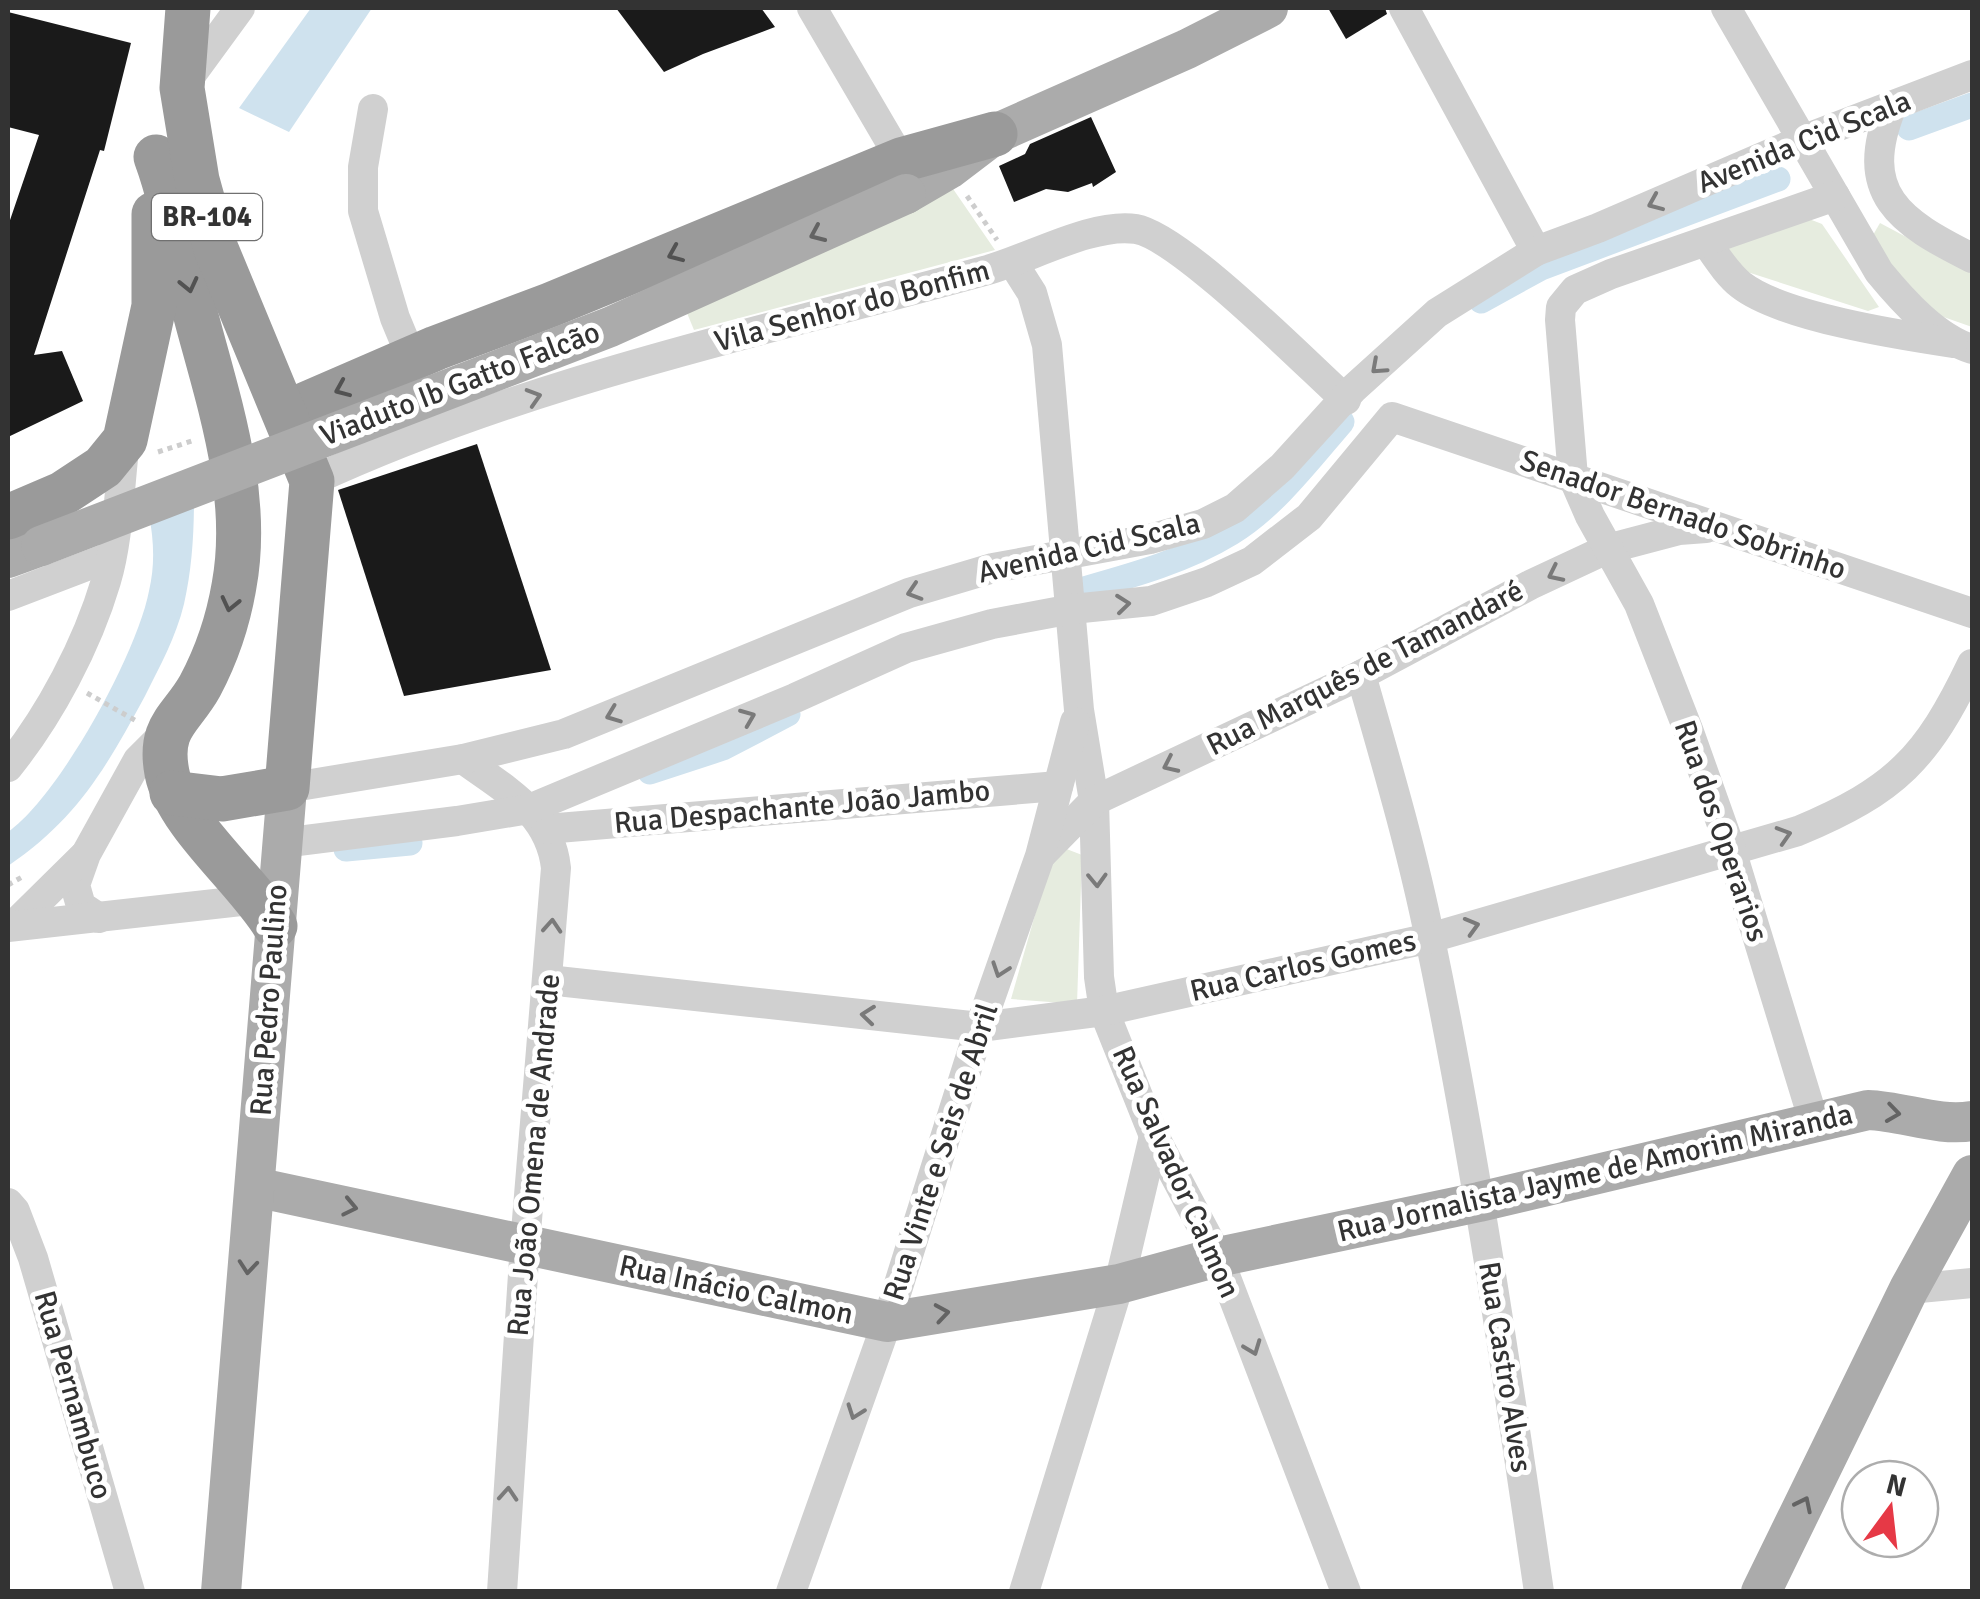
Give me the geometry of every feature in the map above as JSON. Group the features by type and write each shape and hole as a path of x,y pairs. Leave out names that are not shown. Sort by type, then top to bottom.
{"highway":[{"name":"BR-104","path":"125,440 154,306 156,156 166,8"},
{"name":"BR-104","path":"188,8 182,88 197,180 216,249 286,413"},
{"path":"286,413 424,354 904,177 995,134"},
{"path":"156,156 172,200 228,439 237,518 235,582 222,639 198,688 152,721 172,793 267,912"},
{"name":"Rua Pedro Paulino","path":"286,413 312,481 288,788"},
{"path":"8,517 62,494 104,467 125,440"},
{"path":"172,793 222,799 288,788"}],"main road":[{"name":"Viaduto Ib Gatto Falcão","path":"8,558 610,326 904,177 948,169 995,134 1186,50 1268,8"},
{"name":"Rua Pedro Paulino","path":"221,1592 255,1188 267,912 282,843 288,788"},
{"name":"Rua Jornalista Jayme de Amorim Miranda","path":"1218,1257 1479,1202 1868,1110 1892,1110 1941,1121 1972,1121"},
{"path":"1761,1592 1910,1288 1972,1175"},
{"name":"Rua Inácio Calmon","path":"255,1188 887,1322 1118,1284 1218,1257"}],"street":[{"path":"182,88 240,8"},
{"path":"812,8 904,177"},
{"path":"1404,8 1536,250"},
{"path":"1726,8 1879,272 1896,292 1963,346"},
{"name":"Avenida Cid Scala","path":"288,788 463,759 564,734 909,593 993,568 1065,557 1204,524 1235,508 1282,466 1353,389 1436,313 1536,250 1598,228 1802,140 1972,75"},
{"path":"1892,106 1879,148 1884,186 1894,208 1910,224 1972,258"},
{"path":"373,110 364,167 363,211 395,318 468,417"},
{"name":"Avenida Cid Scala","path":"1573,476 1560,320 1561,307 1574,290 1834,196"},
{"name":"Vila Senhor do Bonfim","path":"312,481 468,417 724,339 1013,263 1102,232 1132,228 1150,233 1185,256 1346,400"},
{"path":"1706,242 1741,285 1770,301 1889,334 1963,346"},
{"name":"Rua Salvador Calmon","path":"1013,263 1032,293 1047,344 1079,710 1094,801 1099,976 1104,1011 1154,1136 1218,1257 1346,1592"},
{"name":"Avenida Cid Scala","path":"282,843 457,822 537,819 906,648 992,624 1151,600 1207,582 1252,560 1309,517 1392,417"},
{"name":"Senador Bernado Sobrinho","path":"1392,417 1972,613"},
{"name":"BR-104","path":"8,767 85,635 107,578 125,440"},
{"name":"Rua dos Operarios","path":"1573,476 1638,604 1689,732 1731,850 1814,1122"},
{"name":"Rua Marquês de Tamandaré","path":"1040,856 1094,801 1360,675 1607,548 1679,530 1714,528"},
{"path":"8,596 110,557"},
{"name":"Rua Carlos Gomes","path":"548,980 980,1027 1104,1011 1430,938 1798,831 1837,815 1904,770 1926,748 1949,713 1972,664"},
{"name":"Rua Castro Alves","path":"1360,675 1397,802 1430,938 1479,1202 1540,1592"},
{"name":"Rua Vinte e Seis de Abril","path":"792,1592 887,1322 980,1027 1040,856 1079,710"},
{"path":"99,918 81,906 75,885 86,854 138,760 152,721"},
{"path":"463,759 537,819"},
{"name":"Rua Despachante João Jambo","path":"537,819 1058,786"},
{"name":"Rua João Omena de Andrade","path":"502,1592 556,868 554,848 537,819"},
{"path":"10,927 86,854"},
{"path":"10,927 99,918 267,912"},
{"path":"1024,1592 1118,1284 1154,1136"},
{"name":"Rua Pernambuco","path":"8,1203 33,1258 130,1592"},
{"path":"1910,1288 1972,1283"}],"path":[{"path":"948,169 1013,263"},
{"path":"198,439 200,454"},
{"path":"80,689 152,721"},
{"path":"8,885 25,875"}],"shaded area":[{"path":"949,183 995,250 694,330 687,313"},
{"path":"1804,217 1822,224 1879,307 1868,311 1738,269 1725,254 1727,239"},
{"path":"1880,223 1972,272 1972,327 1938,315 1869,242"},
{"path":"1064,848 1082,855 1077,1004 1011,999 1050,862"}],"water":[{"path":"311,8 372,8 289,132 239,108"},
{"path":"194,498 184,604 172,640 145,696 88,790 53,830 8,866 8,832 28,814 72,757 113,685 142,618 153,553 149,515"}],"building":[{"path":"616,8 761,8 775,27 664,72"},
{"path":"1328,8 1385,8 1387,14 1346,39"},
{"path":"8,12 131,43 104,151 100,150 34,355 62,351 83,401 8,437 8,226 39,135 8,127"},
{"path":"1091,117 1116,172 1093,187 1092,183 1068,192 1046,189 1014,202 999,166 1025,154 1030,144"},
{"path":"477,444 551,670 404,696 338,490"}],"waterway":[{"path":"1909,128 1972,105"},
{"path":"1481,301 1541,268 1778,179"},
{"path":"1084,589 1178,559 1247,523 1276,497 1342,422"},
{"path":"650,772 723,748 788,714"},
{"path":"346,849 410,843"}]}
